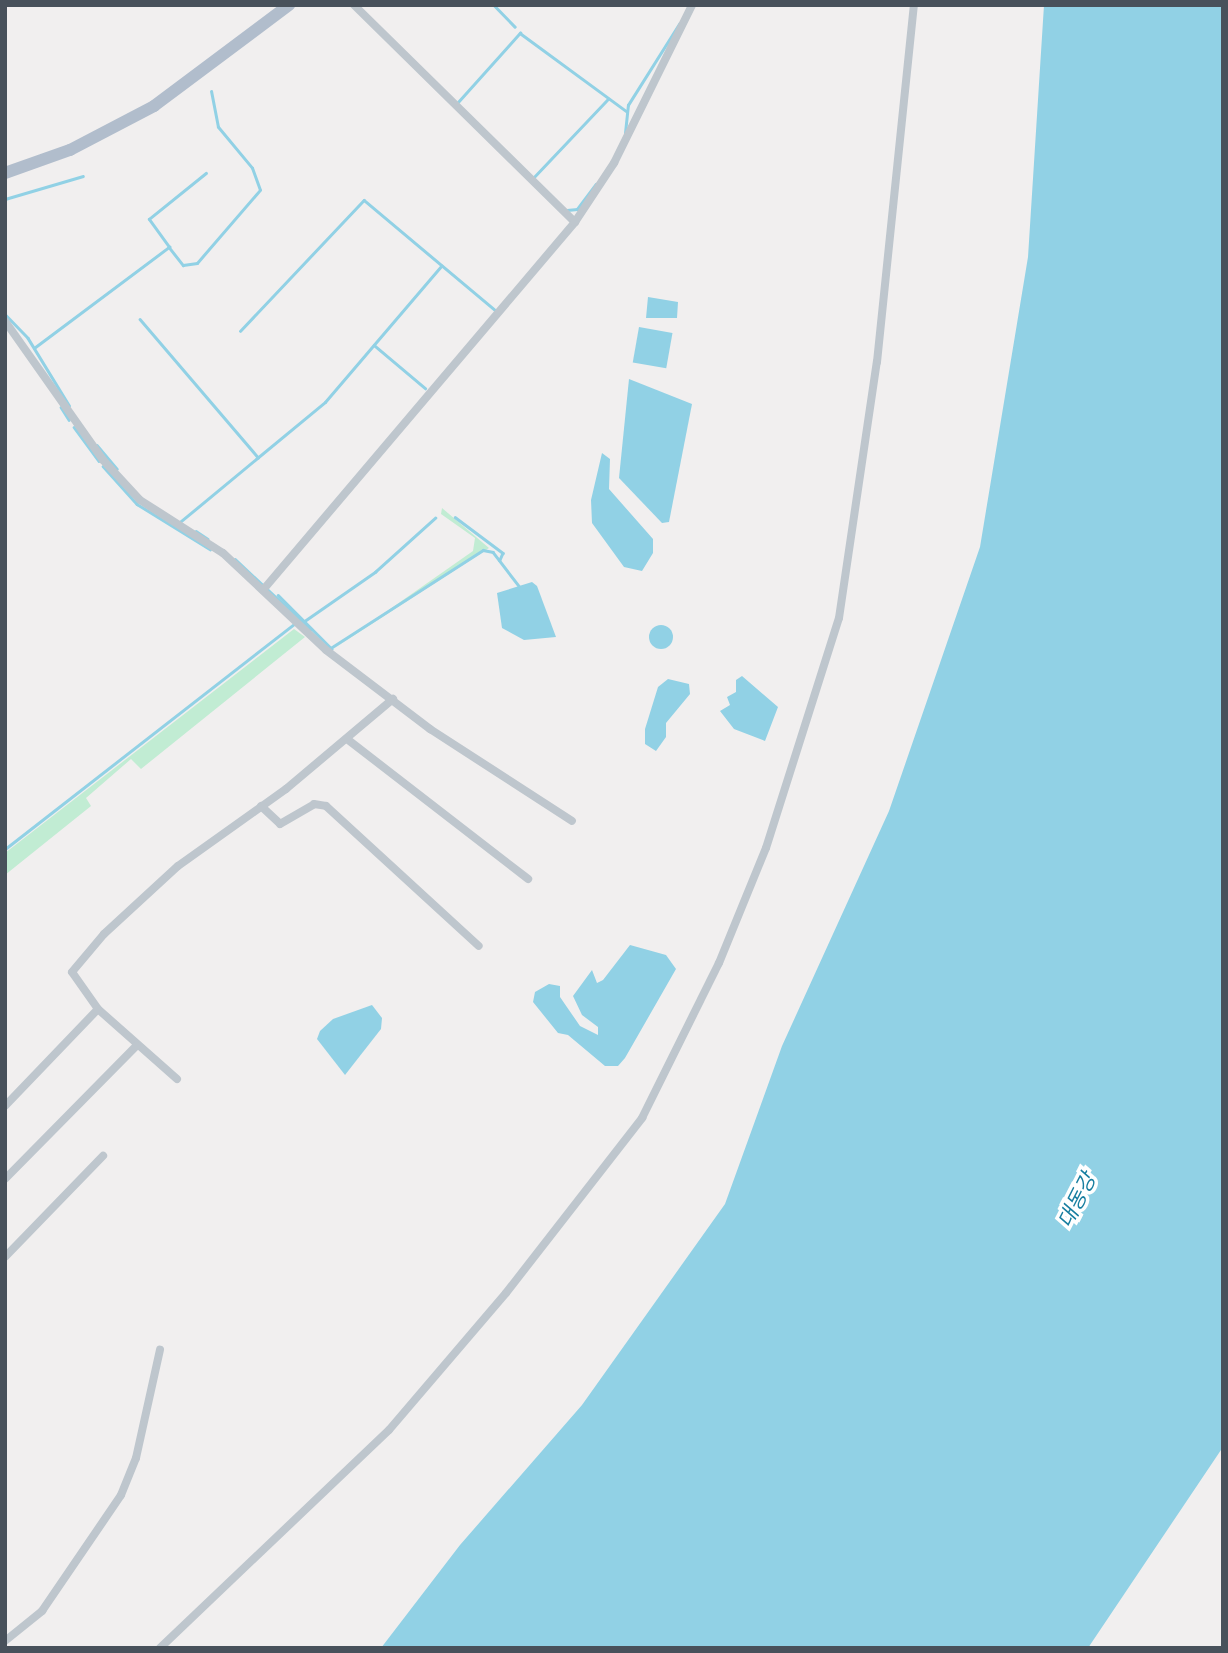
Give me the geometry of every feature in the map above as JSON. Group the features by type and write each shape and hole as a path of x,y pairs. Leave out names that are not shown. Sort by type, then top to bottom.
{"main road":[{"path":"5,173 70,150 154,106 289,5"}],"street":[{"path":"354,5 575,222"},
{"path":"263,590 575,222 614,163 692,5"},
{"path":"160,1648 389,1430 506,1293 642,1118 719,963 766,848 839,618 877,362 914,5"},
{"path":"5,321 128,489 223,553 326,650 457,748 572,821"},
{"path":"177,1079 136,1046 98,1009 74,981 77,964 178,866 261,806 347,739 393,699"},
{"path":"347,739 528,879"},
{"path":"261,806 280,824 314,804 326,806 479,946"},
{"path":"5,1106 98,1009"},
{"path":"5,1179 136,1046"},
{"path":"5,1257 103,1156"},
{"path":"5,1641 42,1611 121,1495 136,1458 160,1350"}],"green space":[{"path":"442,508 489,548 333,649 473,551 475,538 441,514"},
{"path":"294,629 305,637 141,769 131,759 86,798 91,806 5,875 5,853"}],"water":[{"name":"대동강","path":"1044,5 1223,5 1223,1447 1088,1648 381,1648 460,1545 582,1405 725,1204 782,1046 889,811 980,547 1028,257"},
{"path":"648,297 678,302 677,318 646,318"},
{"path":"639,327 672,333 666,368 633,362"},
{"path":"629,379 692,404 669,522 662,523 619,478"},
{"path":"602,453 610,459 609,489 653,539 653,553 642,571 624,567 592,523 591,500"},
{"path":"532,582 537,586 556,637 524,640 502,628 497,593"},
{"path":"661,625 670,628 673,637 670,646 661,649 652,646 649,637 652,628"},
{"path":"742,676 778,707 765,741 734,729 720,711 730,705 727,697 736,692 736,680"},
{"path":"668,679 689,684 690,694 666,723 666,737 656,751 645,744 645,729 658,687"},
{"path":"630,945 666,955 676,969 625,1058 618,1066 605,1066 568,1035 558,1033 533,1002 535,992 549,984 560,986 560,997 580,1026 598,1035 598,1027 582,1015 573,996 592,970 597,983 603,980"},
{"path":"372,1005 382,1018 381,1029 345,1075 317,1039 320,1031 333,1019"}],"waterway":[{"path":"494,5 515,27"},
{"path":"625,133 628,105 679,24"},
{"path":"458,102 520,33 626,111"},
{"path":"169,247 183,265 197,263 260,190 252,168 218,127 211,92"},
{"path":"533,178 608,99"},
{"path":"34,348 169,247 149,219 206,173"},
{"path":"5,199 83,176"},
{"path":"567,210 577,209 596,184"},
{"path":"240,331 364,200 495,310"},
{"path":"180,522 325,402 441,266"},
{"path":"5,314 28,338 69,405"},
{"path":"140,319 258,457"},
{"path":"374,345 425,388"},
{"path":"61,407 69,420"},
{"path":"74,427 99,461"},
{"path":"97,445 117,469"},
{"path":"103,466 137,504 210,549"},
{"path":"455,517 503,553 500,560"},
{"path":"303,622 375,572 435,518"},
{"path":"196,531 208,539"},
{"path":"329,649 483,550 493,552 519,586"},
{"path":"235,559 310,629"},
{"path":"278,595 332,649"},
{"path":"5,849 294,624"}]}
